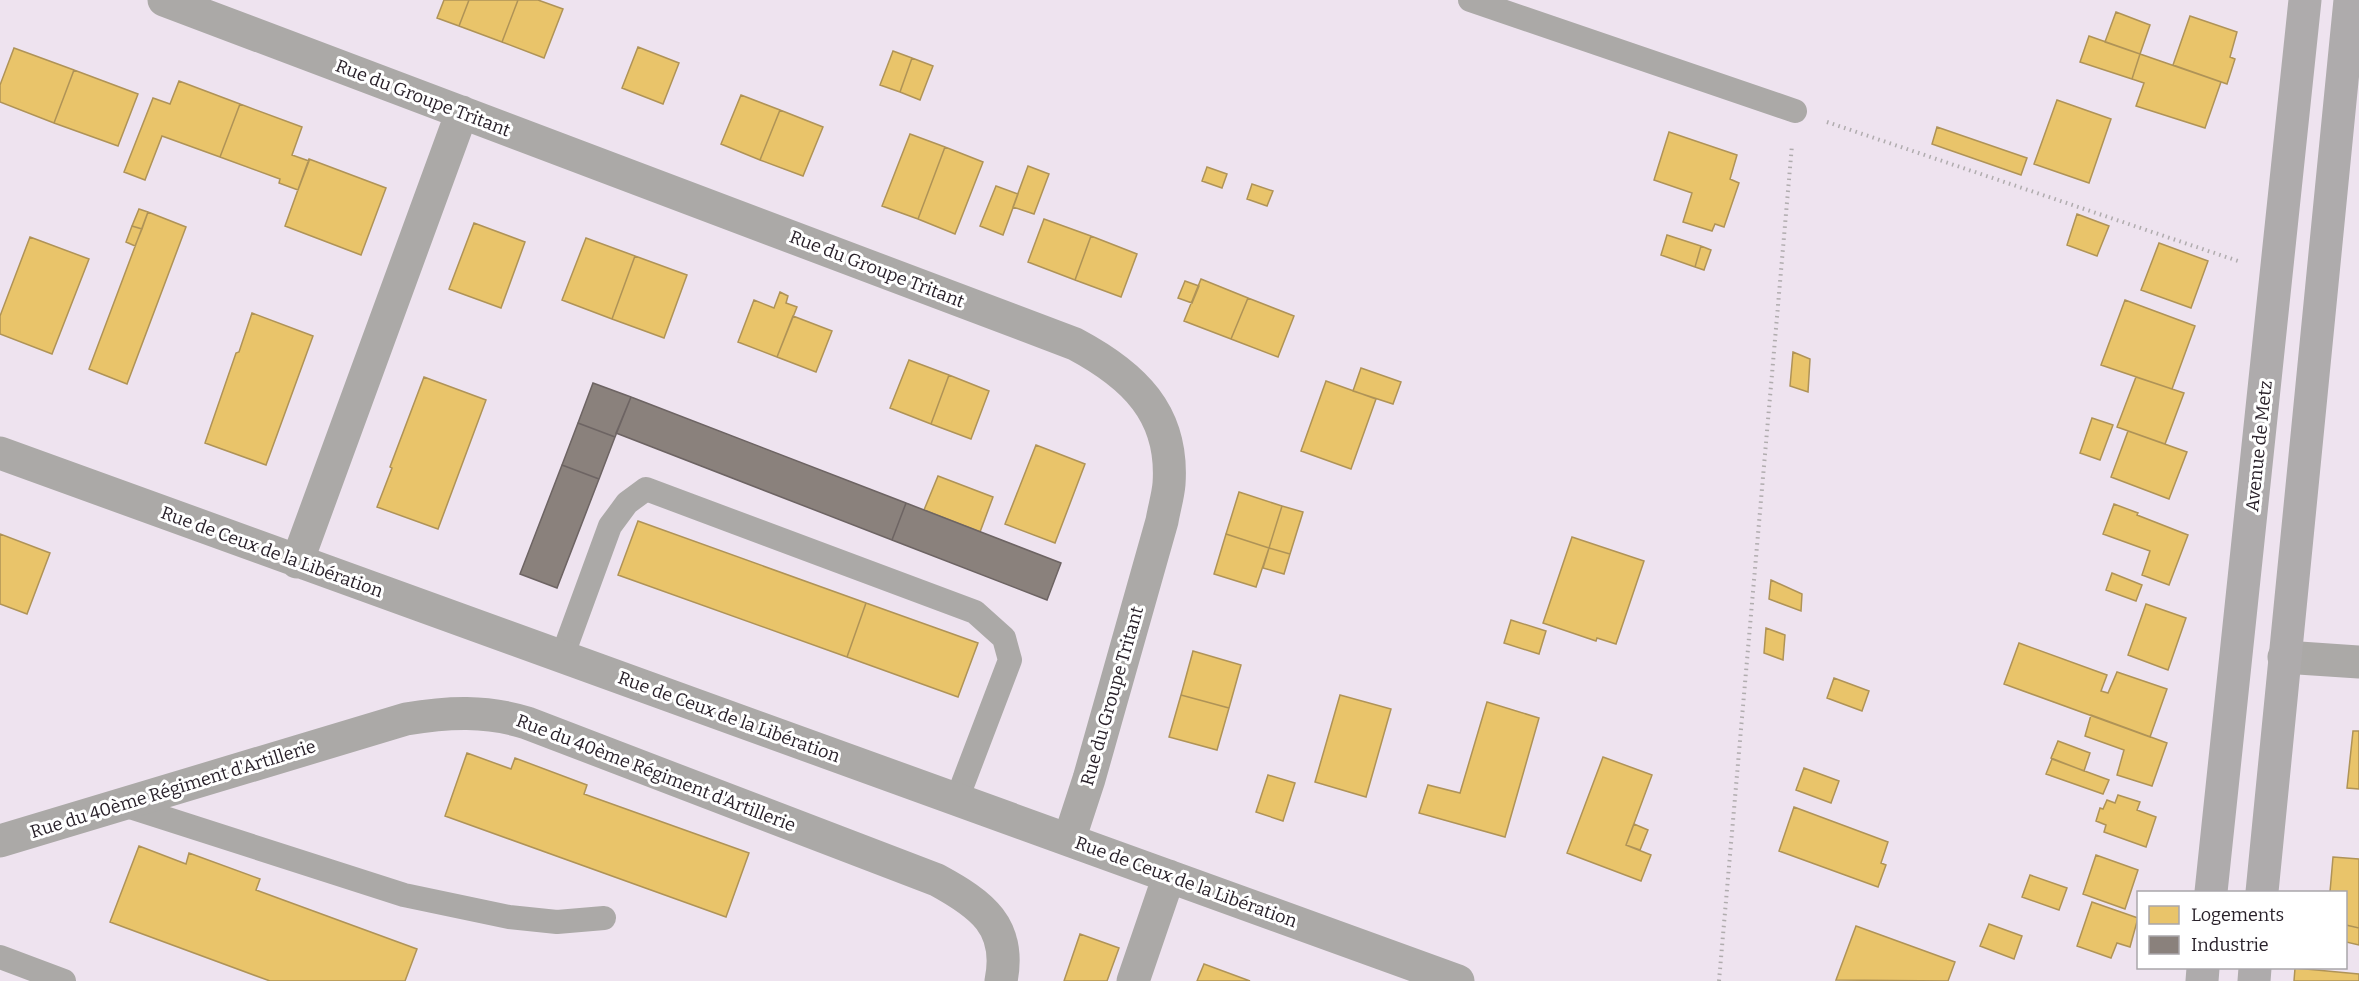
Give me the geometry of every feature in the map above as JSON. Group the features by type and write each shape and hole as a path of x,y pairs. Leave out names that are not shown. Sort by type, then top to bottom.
{"main road":[{"name":"Avenue de Metz","path":"2211,891 2305,0"},
{"path":"2262,891 2350,0"}],"street":[{"name":"Rue du Groupe Tritant","path":"164,0 1076,344 1105,359 1130,380 1149,402 1162,427 1170,458 1169,487 1162,521 1089,779 1069,840"},
{"path":"297,562 462,112"},
{"name":"Rue de Ceux de la Libération","path":"0,453 1458,981"},
{"path":"2284,657 2359,662"},
{"name":"Rue du 40ème Régiment d'Artillerie","path":"0,841 406,719 439,713 475,712 503,716 894,862 947,885 965,895 986,914 1001,937 1005,961 1001,981"},
{"path":"1133,981 1169,876"}],"lane":[{"path":"1470,0 1795,111"},
{"path":"562,657 610,526 627,503 646,489 975,612 1004,638 1010,660 957,799"},
{"path":"124,805 404,895 509,917 557,922 604,918"},
{"path":"0,957 64,981"}],"path":[{"path":"1719,981 1795,111 2277,274"}],"building: Logements":[{"path":"444,0 469,0 459,26 437,18"},
{"path":"469,0 518,0 502,42 459,26"},
{"path":"518,0 538,0 563,9 544,58 502,42"},
{"path":"2116,12 2150,25 2140,54 2105,42"},
{"path":"2190,16 2237,32 2230,57 2235,59 2227,84 2173,65"},
{"path":"2089,36 2140,54 2132,79 2080,62"},
{"path":"638,47 679,63 663,104 622,88"},
{"path":"14,48 74,70 54,123 0,102 0,85"},
{"path":"893,51 912,58 900,92 880,85"},
{"path":"2140,54 2221,82 2205,128 2136,106 2144,83 2132,79"},
{"path":"912,58 933,66 920,100 900,92"},
{"path":"74,70 138,94 118,146 54,123"},
{"path":"179,81 240,104 220,157 162,136 145,180 124,172 153,98 170,104"},
{"path":"741,95 780,110 760,160 721,144"},
{"path":"2057,100 2111,119 2089,183 2034,164"},
{"path":"240,104 302,127 292,155 309,161 298,190 279,183 280,179 220,157"},
{"path":"780,110 823,127 803,176 760,160"},
{"path":"1937,127 2027,158 2021,175 1932,144"},
{"path":"1669,132 1737,155 1730,179 1739,183 1724,227 1715,224 1712,231 1683,222 1692,193 1654,180"},
{"path":"910,134 945,147 918,219 882,206"},
{"path":"945,147 983,162 955,234 918,219"},
{"path":"309,159 386,188 361,255 285,226"},
{"path":"1028,166 1049,174 1034,214 1013,207"},
{"path":"1207,167 1227,174 1222,188 1202,181"},
{"path":"1252,184 1273,191 1267,206 1247,199"},
{"path":"996,186 1018,194 1003,235 980,226"},
{"path":"139,209 148,212 142,229 132,226"},
{"path":"148,212 186,227 127,384 89,369"},
{"path":"2077,214 2109,226 2097,256 2067,245"},
{"path":"1044,219 1091,236 1075,280 1028,262"},
{"path":"474,223 525,242 501,308 449,289"},
{"path":"132,226 142,229 135,246 126,242"},
{"path":"1667,235 1701,246 1695,267 1661,255"},
{"path":"1091,236 1137,254 1121,297 1075,280"},
{"path":"30,237 89,259 52,354 0,334 0,316"},
{"path":"586,238 635,256 612,319 562,300"},
{"path":"2159,243 2208,261 2191,308 2141,290"},
{"path":"1701,246 1711,250 1704,270 1695,267"},
{"path":"635,256 687,275 664,338 612,319"},
{"path":"1201,279 1248,298 1231,339 1184,321"},
{"path":"1185,281 1199,286 1192,303 1178,298"},
{"path":"780,292 788,296 786,303 797,307 777,357 738,342 754,300 774,308"},
{"path":"1248,298 1294,316 1278,357 1231,339"},
{"path":"2125,300 2195,326 2172,389 2101,365"},
{"path":"252,313 313,336 266,465 205,443"},
{"path":"793,316 832,331 816,372 777,357"},
{"path":"1793,352 1810,359 1808,392 1790,386"},
{"path":"909,360 949,375 931,424 890,408"},
{"path":"1361,368 1401,382 1393,404 1353,391"},
{"path":"949,375 989,391 971,439 931,424"},
{"path":"424,377 486,400 438,529 377,507"},
{"path":"2136,377 2184,393 2165,444 2117,427"},
{"path":"1326,381 1376,399 1351,469 1301,451"},
{"path":"2092,418 2113,425 2100,460 2080,453"},
{"path":"2128,431 2187,452 2169,499 2111,477"},
{"path":"1036,445 1085,464 1055,543 1005,524"},
{"path":"938,476 993,497 980,532 924,510"},
{"path":"1239,492 1282,506 1269,548 1226,534"},
{"path":"2114,504 2188,535 2169,585 2142,575 2150,551 2103,534"},
{"path":"1282,506 1303,512 1290,554 1269,548"},
{"path":"638,521 866,603 847,657 618,575"},
{"path":"0,534 50,553 27,614 0,604"},
{"path":"1226,534 1269,548 1256,587 1214,574"},
{"path":"1572,537 1644,561 1616,644 1597,638 1596,641 1543,623"},
{"path":"1269,548 1290,554 1284,574 1263,568"},
{"path":"2112,573 2142,585 2136,601 2106,590"},
{"path":"1771,580 1802,594 1801,611 1769,599"},
{"path":"866,603 978,643 958,697 847,657"},
{"path":"2146,604 2186,618 2168,670 2128,655"},
{"path":"1511,620 1546,631 1539,654 1504,643"},
{"path":"1766,628 1785,635 1783,660 1764,653"},
{"path":"2019,643 2107,675 2101,691 2108,693 2117,672 2167,689 2150,737 2004,684"},
{"path":"1193,651 1241,665 1229,708 1181,695"},
{"path":"1834,678 1869,691 1862,711 1827,698"},
{"path":"1181,695 1229,708 1217,750 1169,737"},
{"path":"1340,695 1391,709 1366,797 1315,782"},
{"path":"1487,702 1539,718 1505,837 1419,813 1428,785 1460,793"},
{"path":"2091,715 2167,743 2152,786 2117,775 2124,750 2085,736"},
{"path":"2353,731 2359,731 2359,789 2347,788"},
{"path":"2058,741 2090,753 2084,771 2051,758"},
{"path":"467,753 511,769 515,758 587,785 584,794 749,853 726,917 445,816"},
{"path":"1603,757 1652,775 1626,845 1651,855 1641,881 1567,853"},
{"path":"2052,759 2109,780 2103,794 2046,774"},
{"path":"1804,768 1839,781 1831,803 1796,790"},
{"path":"1268,775 1295,783 1283,821 1256,812"},
{"path":"2118,795 2140,802 2137,810 2156,817 2146,847 2104,832 2106,825 2096,821 2100,808 2103,809 2107,800 2115,803"},
{"path":"1794,807 1888,842 1881,863 1886,865 1878,887 1779,851"},
{"path":"1634,824 1648,830 1640,850 1626,845"},
{"path":"139,846 186,864 189,853 260,879 256,890 417,949 405,981 270,981 110,922"},
{"path":"2096,855 2138,870 2125,909 2083,894"},
{"path":"2333,857 2359,859 2359,928 2347,925 2347,891 2330,891"},
{"path":"2030,875 2067,888 2059,910 2022,897"},
{"path":"2092,902 2137,918 2130,947 2117,943 2111,958 2077,946"},
{"path":"1989,924 2022,936 2014,959 1980,946"},
{"path":"2347,925 2359,928 2359,945 2347,942"},
{"path":"1856,926 1955,962 1948,981 1836,980"},
{"path":"1080,934 1119,948 1107,981 1064,981"},
{"path":"1204,964 1250,981 1197,981"},
{"path":"2295,969 2359,974 2359,981 2294,981"}],"building: Industrie":[{"path":"593,383 631,397 615,437 578,423"},
{"path":"631,397 906,503 892,540 616,433"},
{"path":"578,423 615,437 599,479 562,465"},
{"path":"562,465 599,479 557,588 520,574"},
{"path":"906,503 1061,563 1047,600 892,540"}]}
